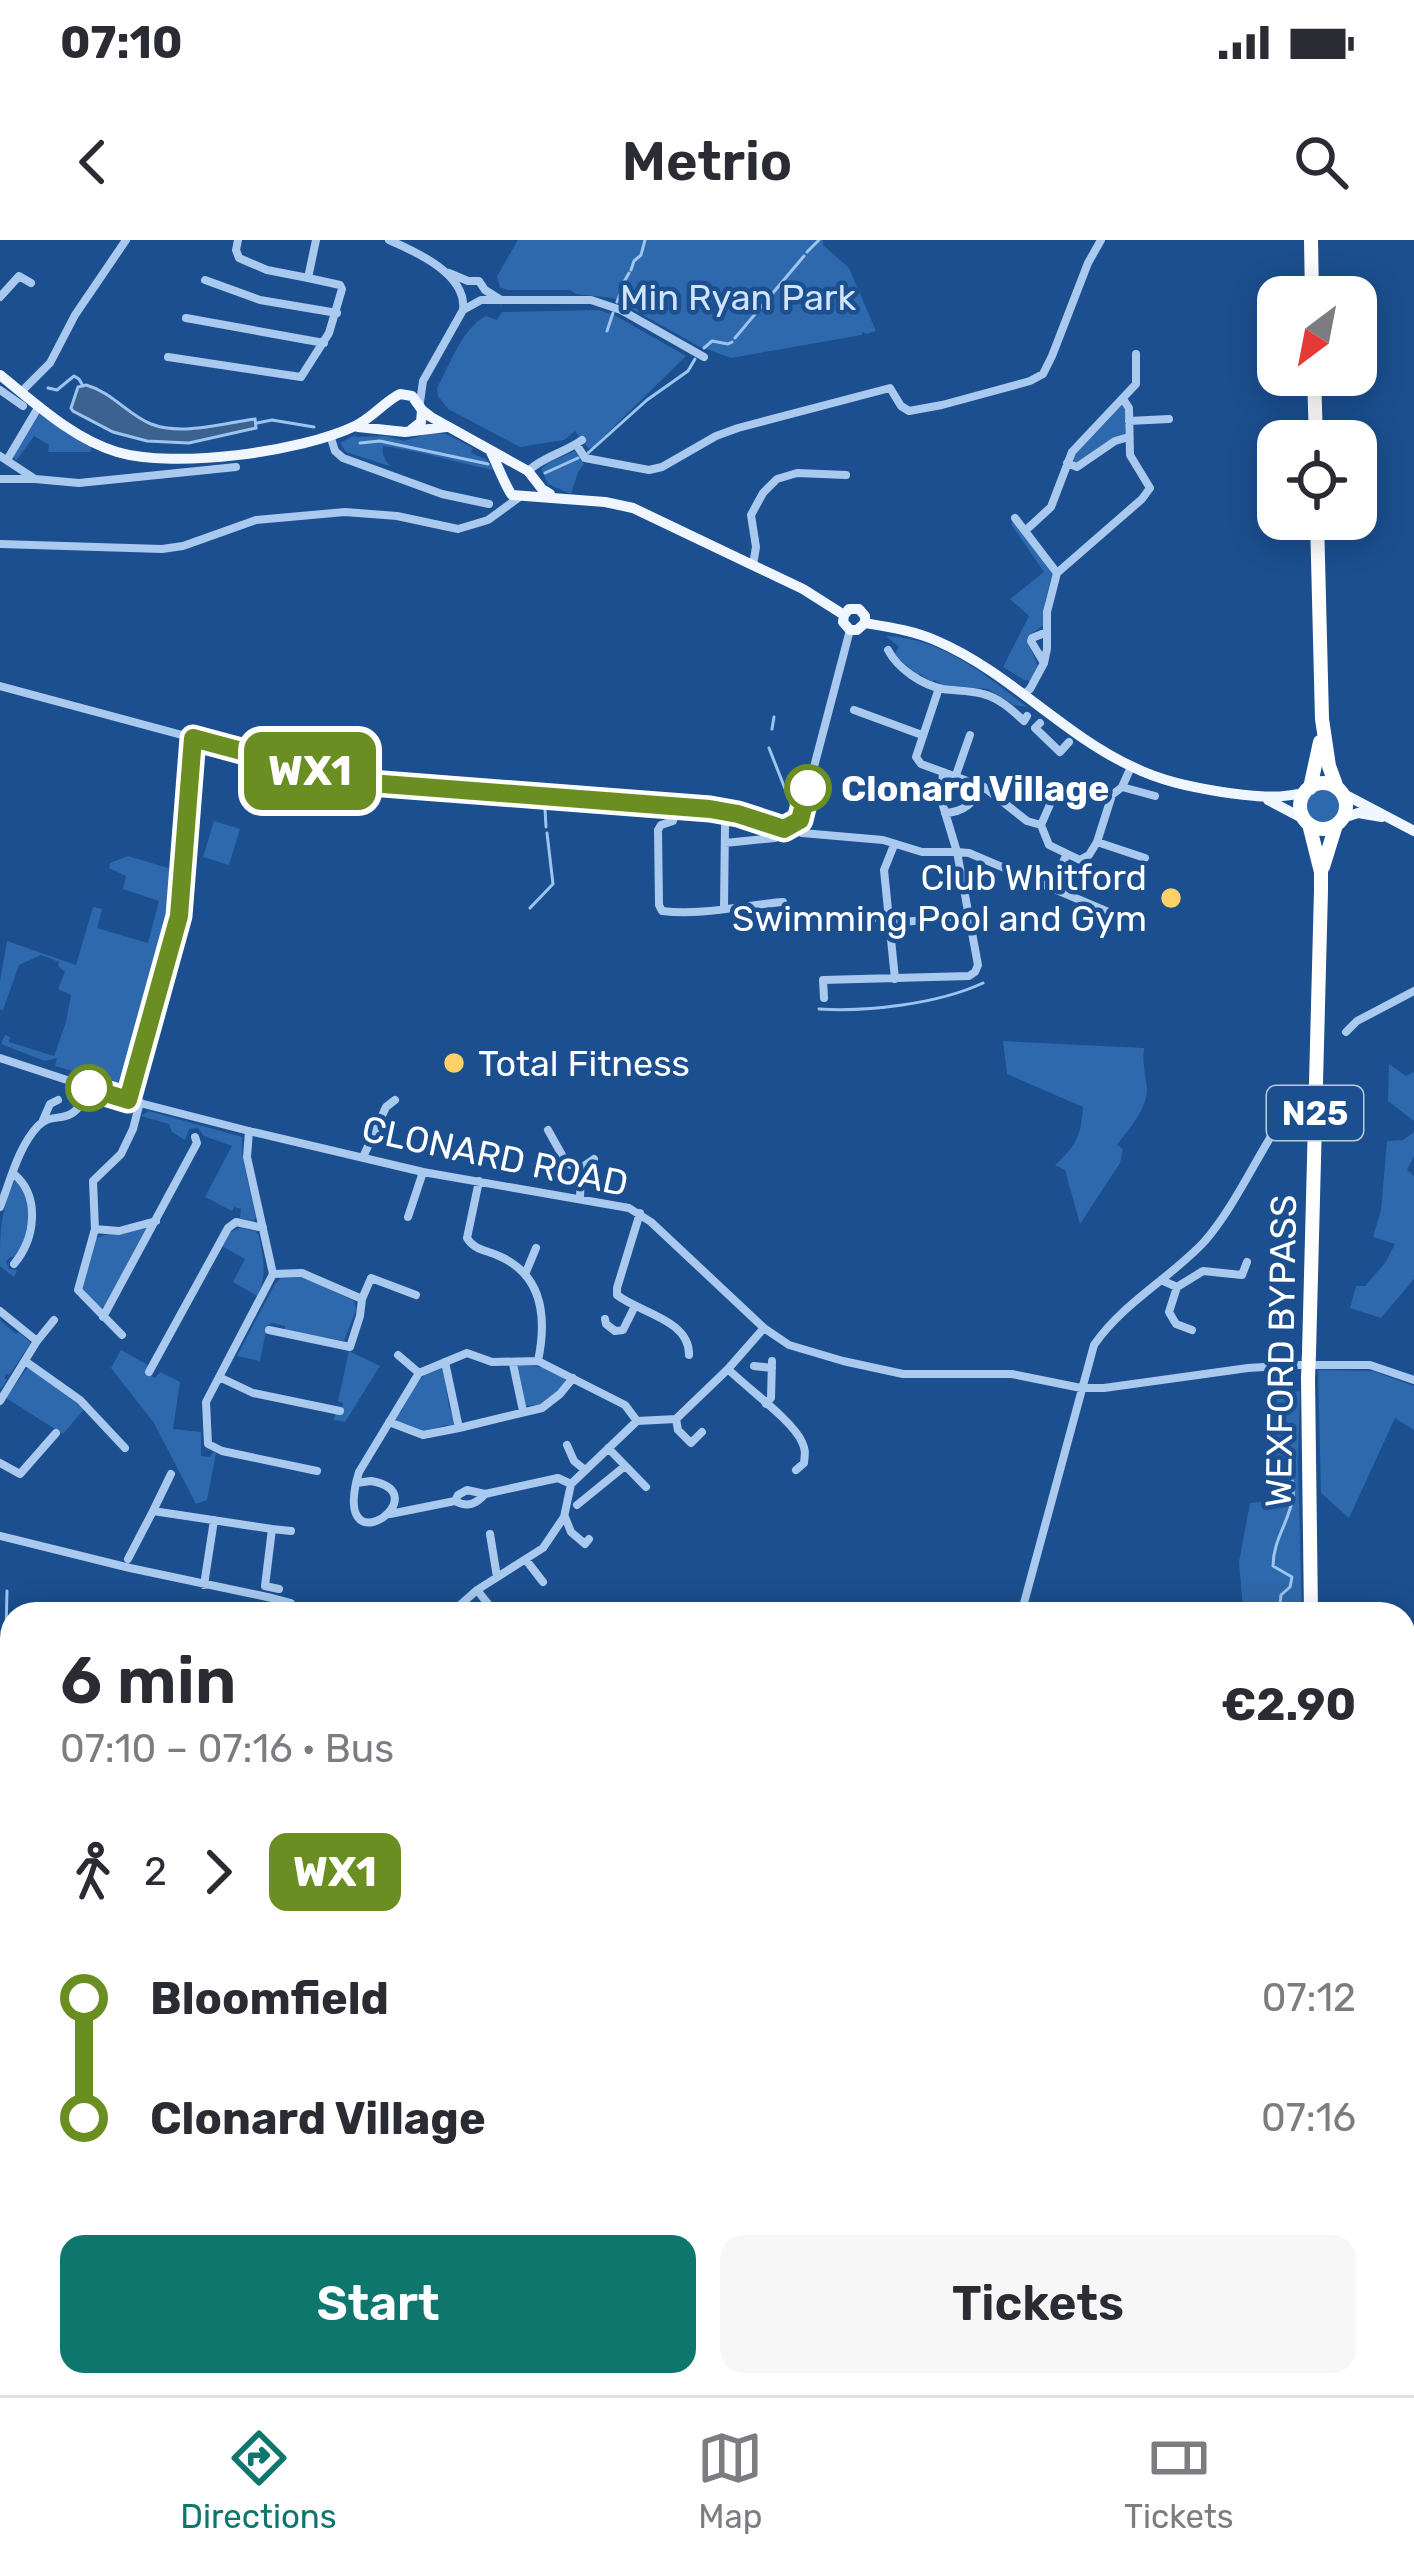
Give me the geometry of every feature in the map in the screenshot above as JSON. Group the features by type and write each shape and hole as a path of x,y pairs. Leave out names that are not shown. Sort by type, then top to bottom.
{"highway":[{"path":"1311,240 1312,276"},
{"name":"N25","path":"1318,540 1322,719 1329,766 1346,804 1340,821"},
{"name":"N25","path":"1307,822 1300,806 1317,764 1322,719"},
{"path":"1308,790 1324,784 1339,790"},
{"path":"1307,822 1322,829 1340,821"},
{"name":"WEXFORD BYPASS","path":"1311,1602 1308,1378 1322,872 1340,821"},
{"name":"WEXFORD BYPASS","path":"1307,822 1322,872"}],"main road":[{"path":"0,376 68,426 115,452 160,459 267,450 330,436 355,427 400,394 412,396 448,428 528,473 558,499"},
{"path":"386,406 385,418 393,429"},
{"path":"411,430 421,422 421,407"},
{"path":"355,427 448,428"},
{"path":"490,450 512,495 633,508 803,589 844,615"},
{"path":"506,484 510,472 528,473"},
{"path":"524,496 532,488 528,473"},
{"path":"849,609 859,609 865,623 861,629 850,630 844,615 849,609"},
{"path":"865,623 934,639 979,663 1131,767 1193,788 1259,797 1308,790"},
{"path":"1339,790 1414,831"},
{"path":"1259,797 1307,822"},
{"path":"1340,821 1358,813 1385,818"}],"street":[{"path":"21,392 50,363 125,240"},
{"path":"168,357 301,377 324,343 337,313 341,286 239,258 238,240"},
{"path":"308,278 316,240"},
{"path":"389,240 473,293 502,300 606,304 704,357"},
{"path":"528,473 541,459 579,442 584,458 649,470 738,428 890,388 909,411 1030,380 1043,374 1101,240"},
{"path":"0,297 20,276 32,283"},
{"path":"206,280 260,300 337,313"},
{"path":"421,407 423,381 473,293"},
{"path":"186,318 324,343"},
{"path":"1025,531 1051,507 1072,452 1136,384 1136,355"},
{"path":"400,394 423,381"},
{"path":"0,390 22,406"},
{"path":"1024,695 1044,664 1047,612 1057,573 1147,493 1149,484 1130,454 1129,408 1123,399"},
{"path":"35,479 3,458 39,406"},
{"path":"1129,421 1169,419"},
{"path":"330,436 335,451 344,458 442,494 489,504"},
{"path":"1067,463 1077,467 1129,436"},
{"path":"183,459 185,473"},
{"path":"0,479 80,483 236,467"},
{"path":"753,565 756,547 751,515 777,479 797,473 846,475"},
{"path":"500,511 506,484"},
{"path":"0,544 162,549 256,520 372,512 458,529 488,520 524,496"},
{"path":"1015,518 1057,573"},
{"path":"0,686 357,782 676,806 733,813 784,829 800,820 850,630"},
{"path":"1044,664 1031,641 1047,632"},
{"path":"888,650 894,662 939,688 986,694 1024,721 1027,716"},
{"path":"939,688 916,757 921,764 984,787 1027,821 1041,825"},
{"path":"854,710 922,735"},
{"path":"1040,723 1036,728 1060,752 1069,742"},
{"path":"1051,743 1066,725"},
{"path":"956,775 970,735"},
{"path":"128,1100 179,916 193,738"},
{"path":"1055,794 1041,825 1049,845 1080,860 1097,842 1112,795 1122,787 1131,767"},
{"path":"825,998 823,980 895,980 975,972 978,965 970,915 941,799 943,772"},
{"path":"945,813 959,812 984,787"},
{"path":"1122,787 1155,796"},
{"path":"676,806 673,821 661,824 658,830 660,908 694,912 783,902"},
{"path":"724,907 725,826"},
{"path":"792,827 802,833 883,840 922,853 969,853 1132,922"},
{"path":"725,843 750,836 775,838"},
{"path":"1097,842 1144,858"},
{"path":"894,845 884,870 895,980"},
{"path":"1050,889 1067,854"},
{"path":"819,922 889,917 904,922 970,915"},
{"path":"1346,1032 1357,1021 1414,991"},
{"name":"CLONARD ROAD","path":"0,1058 128,1100 249,1131 423,1172 615,1204 640,1213 764,1328 789,1345 903,1374 1012,1374 1104,1388 1248,1368 1370,1365 1414,1379"},
{"path":"42,1121 69,1116 80,1108 89,1088"},
{"path":"0,1208 25,1147 50,1104 58,1100"},
{"path":"363,1157 386,1107 395,1100"},
{"path":"122,1336 78,1290 95,1229 93,1181 122,1154 140,1102"},
{"path":"1024,1602 1094,1345 1105,1329 1206,1239 1270,1138 1286,1126 1315,1120"},
{"path":"548,1130 565,1167 581,1168 594,1159"},
{"path":"249,1131 248,1157 273,1274 206,1402 208,1444 317,1471"},
{"path":"103,1317 197,1143 195,1137"},
{"path":"580,1198 581,1168"},
{"path":"408,1217 423,1172"},
{"path":"13,1174 24,1184 32,1213 28,1243 14,1264"},
{"path":"478,1180 467,1238 472,1246 526,1272 542,1317 538,1361"},
{"path":"640,1213 617,1295 685,1335 689,1354"},
{"path":"95,1229 119,1231 156,1222"},
{"path":"149,1372 228,1228 236,1222 263,1228"},
{"path":"526,1272 536,1248"},
{"path":"1192,1330 1176,1324 1169,1312 1177,1287 1203,1270 1242,1275 1247,1262"},
{"path":"273,1274 302,1274 362,1300"},
{"path":"269,1330 350,1347 370,1278 416,1294"},
{"path":"1162,1280 1177,1287"},
{"path":"605,1319 615,1331 623,1330 634,1306"},
{"path":"0,1311 37,1341"},
{"path":"0,1401 54,1320"},
{"path":"464,1602 543,1548 564,1517 571,1484 637,1420 676,1419 764,1328"},
{"path":"356,1483 378,1481 389,1488 394,1501 385,1519 372,1522 359,1517 352,1505 356,1483 359,1472 419,1373 467,1353 492,1362 538,1361 625,1405 637,1420"},
{"path":"398,1355 419,1373"},
{"path":"26,1361 80,1400 124,1448"},
{"path":"446,1362 459,1428"},
{"path":"513,1364 523,1412"},
{"path":"754,1366 772,1364 771,1398 766,1404"},
{"path":"728,1370 801,1440 804,1463 796,1470"},
{"path":"219,1377 253,1393 340,1411"},
{"path":"389,1422 422,1436 459,1428 548,1406 573,1378"},
{"path":"676,1419 678,1430 691,1443 701,1432"},
{"path":"0,1463 20,1474 56,1432"},
{"path":"567,1445 574,1461 585,1470"},
{"path":"608,1448 646,1487"},
{"path":"577,1505 625,1466"},
{"path":"128,1559 171,1474"},
{"path":"390,1514 455,1501 467,1490 485,1494 558,1478 571,1484"},
{"path":"153,1510 291,1532"},
{"path":"564,1517 571,1532 585,1544 589,1539"},
{"path":"204,1585 214,1520"},
{"path":"272,1529 265,1586 278,1589"},
{"path":"490,1534 497,1577"},
{"path":"0,1536 282,1602"},
{"path":"526,1560 543,1582"},
{"path":"477,1590 486,1602"}],"green space":[{"name":"Min Ryan Park","path":"518,240 823,240 849,268 876,331 731,358 698,346 613,298 570,290 500,287 497,276"},
{"path":"599,310 686,356 593,447 588,448 575,431 564,440 520,447 448,409 438,396 437,388 457,348 486,316 497,320 502,312"},
{"path":"1122,405 1126,408 1125,435 1076,463 1072,458"},
{"path":"39,414 92,446 90,452 48,452 49,445 34,436 16,461 13,456"},
{"path":"429,433 446,434 473,448 471,453 486,459 494,470 383,446 392,467 346,452 340,443 355,435 404,441"},
{"path":"575,451 584,464 571,494 548,484 541,469"},
{"path":"1013,520 1052,574 1044,625 1027,640 1038,666 1030,681 1003,667 1029,616 1010,599 1044,572 1011,524"},
{"path":"886,636 944,651 1027,707 1014,705 988,689 944,685 918,675 894,655 899,647"},
{"path":"1323,787 1336,793 1342,806 1336,819 1323,825 1310,819 1304,806 1310,793"},
{"path":"214,821 240,829 229,865 203,857"},
{"path":"128,856 168,868 178,876 118,1084 55,1066 57,1058 45,1061 1,1044 5,1035 9,1042 54,1056 71,995 58,989 65,972 59,962 41,955 19,965 3,1010 0,981 7,941 76,965 93,907 102,909 97,928 148,943 159,901 123,889 126,876 109,868 110,863"},
{"path":"1003,1041 1144,1048 1144,1104 1117,1145 1123,1149 1120,1163 1080,1224 1065,1170 1055,1165 1076,1140 1083,1107 1007,1074"},
{"path":"1389,1064 1406,1076 1414,1072 1414,1121 1388,1101"},
{"path":"149,1111 242,1137 253,1221 240,1218 241,1209 232,1211 205,1197 232,1146 204,1136 198,1128 189,1129 185,1140 169,1124 141,1116"},
{"path":"1414,1132 1414,1156 1407,1170 1414,1176 1414,1279 1381,1318 1350,1308 1356,1286 1365,1286 1395,1244 1373,1237 1381,1210 1387,1141 1403,1140"},
{"path":"15,1180 28,1216 18,1256 6,1262 9,1269 17,1270 14,1277 0,1266 0,1254 4,1212"},
{"path":"146,1227 102,1310 82,1289 95,1239"},
{"path":"240,1228 259,1235 264,1274 257,1296 233,1282 245,1259 222,1246 230,1232"},
{"path":"281,1278 305,1278 354,1301 356,1310 344,1341 285,1330 272,1323 267,1326 260,1361 237,1356 275,1284"},
{"path":"0,1317 31,1343 6,1374 0,1390"},
{"path":"121,1350 148,1365 145,1372 155,1378 160,1372 180,1382 173,1429 201,1432 201,1456 216,1453 207,1500 196,1504 154,1423 111,1368"},
{"path":"349,1351 380,1366 345,1422 334,1420 335,1414 341,1414 343,1403 338,1401"},
{"path":"519,1364 545,1368 565,1377 565,1384 546,1404 526,1406"},
{"path":"439,1366 456,1422 453,1426 422,1432 395,1422 420,1380"},
{"path":"27,1368 85,1408 63,1434 6,1398"},
{"path":"1318,1370 1373,1371 1414,1386 1414,1430 1395,1418 1349,1518 1321,1493"},
{"path":"1300,1391 1302,1602 1242,1602 1239,1562 1250,1503 1273,1501 1277,1394"}],"shaded area":[{"path":"86,385 151,424 203,428 255,419 256,428 189,443 147,441 113,432 73,411 78,387"}],"waterway":[{"path":"631,270 645,240"},
{"path":"807,252 819,240"},
{"path":"735,338 804,256"},
{"path":"624,282 629,273"},
{"path":"617,302 623,286"},
{"path":"607,331 613,313"},
{"path":"704,348 712,341 732,342"},
{"path":"588,453 688,371 695,359"},
{"path":"48,388 57,390 74,376 83,386"},
{"path":"257,423 272,420 314,427"},
{"path":"360,443 380,441 488,464"},
{"path":"545,473 578,458"},
{"path":"772,729 774,717"},
{"path":"769,748 795,814"},
{"path":"545,809 546,827"},
{"path":"530,908 553,884 547,833"},
{"path":"819,1009 902,1005 983,983"},
{"path":"1280,1602 1292,1577 1273,1566 1293,1497 1293,1457"},
{"path":"7,1591 7,1602"}],"bus line":[{"name":"WX1","path":"89,1088 128,1100 179,916 193,738 357,782 710,809 784,829 800,820 808,788"}],"place":[{"name":"Clonard Village","path":"808,788"},
{"name":"Club Whitford Swimming Pool and Gym","path":"1171,898"},
{"name":"Total Fitness","path":"454,1063"}]}
